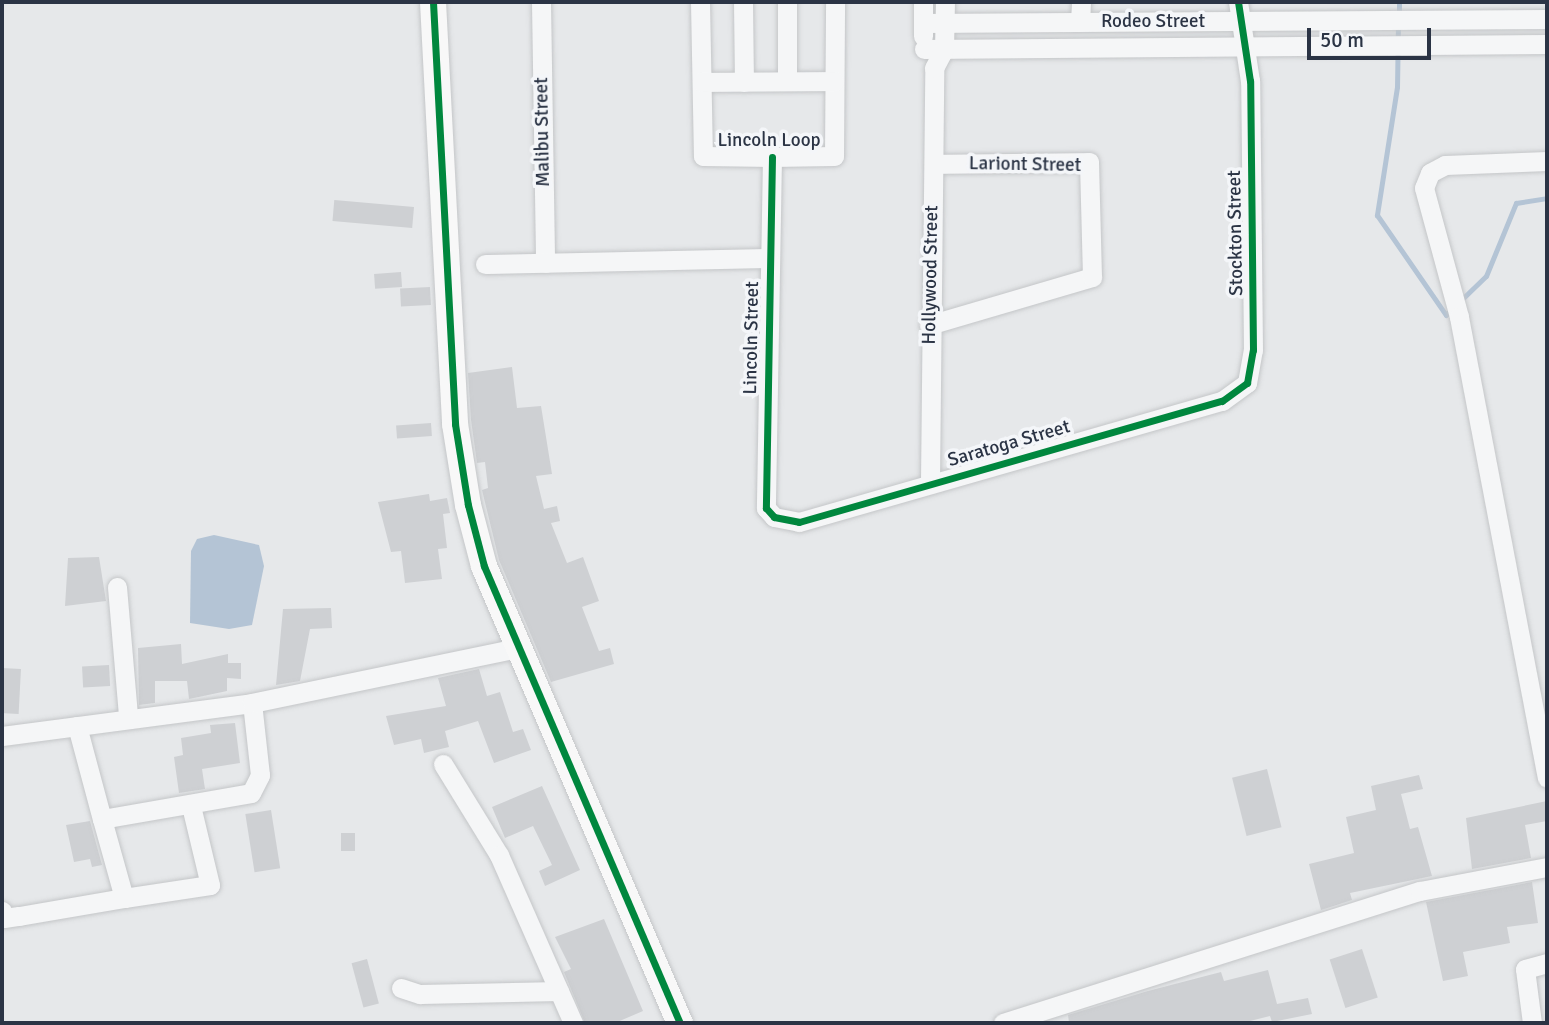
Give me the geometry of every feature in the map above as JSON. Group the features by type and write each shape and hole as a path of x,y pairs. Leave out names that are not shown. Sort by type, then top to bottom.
{"street":[{"path":"433,2 460,460 484,566 680,1023"},
{"name":"Malibu Street","path":"541,2 545,263"},
{"name":"Lincoln Loop","path":"701,2 703,156 772,157 834,156 835,2"},
{"path":"743,2 744,82"},
{"path":"787,2 787,81"},
{"path":"923,2 923,49 934,68"},
{"path":"934,68 943,49 945,2"},
{"path":"1080,22 1081,2"},
{"path":"1251,46 1261,11"},
{"name":"Rodeo Street","path":"923,23 1080,22 1261,11 1382,20 1547,19"},
{"path":"1238,12 1251,46"},
{"name":"Rodeo Street","path":"923,49 1547,44"},
{"name":"Stockton Street","path":"1247,383 1253,350 1251,46"},
{"name":"Hollywood Street","path":"930,482 929,325 934,68"},
{"path":"702,82 834,81"},
{"name":"Lincoln Street","path":"772,157 766,508 774,517"},
{"path":"1547,161 1445,165 1430,173 1424,188 1459,317 1547,778"},
{"name":"Lariont Street","path":"929,325 1092,277 1089,162 934,164"},
{"path":"485,264 769,258"},
{"name":"Saratoga Street","path":"774,517 799,522 930,482 1222,401 1238,394 1247,383"},
{"path":"117,587 128,716"},
{"path":"2,736 128,716 251,703 519,649"},
{"path":"102,819 191,806 251,793 257,785 260,765 251,703"},
{"path":"77,726 124,898"},
{"path":"443,764 499,855 573,1023"},
{"path":"2,911 4,918 210,885 191,806"},
{"path":"1003,1023 1420,891 1547,867"},
{"path":"1532,1023 1525,969 1547,963"},
{"path":"401,988 420,995 559,991"}],"water":[{"path":"214,535 259,545 264,566 252,625 229,629 190,623 191,551 197,539"}],"building":[{"path":"334,200 414,207 412,228 332,221"},
{"path":"401,272 402,287 375,289 374,274"},
{"path":"430,287 431,305 401,307 400,289"},
{"path":"512,367 517,408 541,406 552,474 536,476 544,509 557,506 560,521 551,523 567,563 583,557 599,601 582,607 599,651 610,648 614,664 551,682 499,560 482,490 488,488 485,462 477,463 471,420 468,373"},
{"path":"431,423 432,436 397,438 396,425"},
{"path":"429,494 430,501 447,498 450,513 443,514 447,548 438,549 442,579 405,583 401,551 391,552 378,502"},
{"path":"99,557 106,601 65,606 68,558"},
{"path":"331,608 332,628 310,629 300,681 276,685 283,609"},
{"path":"181,644 182,664 228,654 228,663 241,663 241,679 227,678 227,691 189,699 187,681 155,681 155,703 139,705 138,648"},
{"path":"109,665 110,686 83,687 82,666"},
{"path":"2,668 21,669 19,714 2,713"},
{"path":"479,669 487,696 500,692 513,732 523,729 531,750 494,763 478,721 445,731 449,747 424,753 421,739 394,745 386,716 446,706 438,678"},
{"path":"235,723 240,763 202,769 205,789 179,793 174,757 183,755 181,738 211,733 210,725"},
{"path":"1267,769 1282,827 1247,836 1232,778"},
{"path":"1419,775 1423,789 1401,794 1410,829 1418,827 1432,876 1350,893 1352,900 1321,910 1309,864 1354,853 1346,817 1376,810 1371,786"},
{"path":"542,786 580,870 545,886 539,871 552,865 533,826 505,838 492,807"},
{"path":"1547,801 1547,821 1525,825 1531,858 1472,869 1466,818"},
{"path":"271,810 280,868 255,872 245,814"},
{"path":"90,821 102,865 92,867 90,859 74,862 66,825"},
{"path":"341,833 355,833 355,851 341,851"},
{"path":"1532,882 1538,923 1507,927 1510,943 1463,952 1468,976 1443,981 1426,902"},
{"path":"604,919 643,1011 615,1023 585,1023 564,972 571,969 555,937"},
{"path":"1362,949 1378,998 1345,1008 1330,960"},
{"path":"367,959 379,1003 363,1008 352,963"},
{"path":"1268,970 1277,1004 1308,998 1312,1014 1272,1022 1270,1016 1242,1023 1069,1023 1068,1015 1148,991 1221,972 1224,981"}],"waterway":[{"path":"1399,2 1399,14"},
{"path":"1398,24 1397,87 1377,215 1446,315 1452,309"},
{"path":"1459,302 1486,276 1516,203 1547,198"}],"cycle path":[{"path":"433,2 455,424 468,505 484,566 680,1023"},
{"path":"772,157 766,508 774,517 799,522 1222,401 1247,383 1253,350 1250,81 1238,2"}]}
